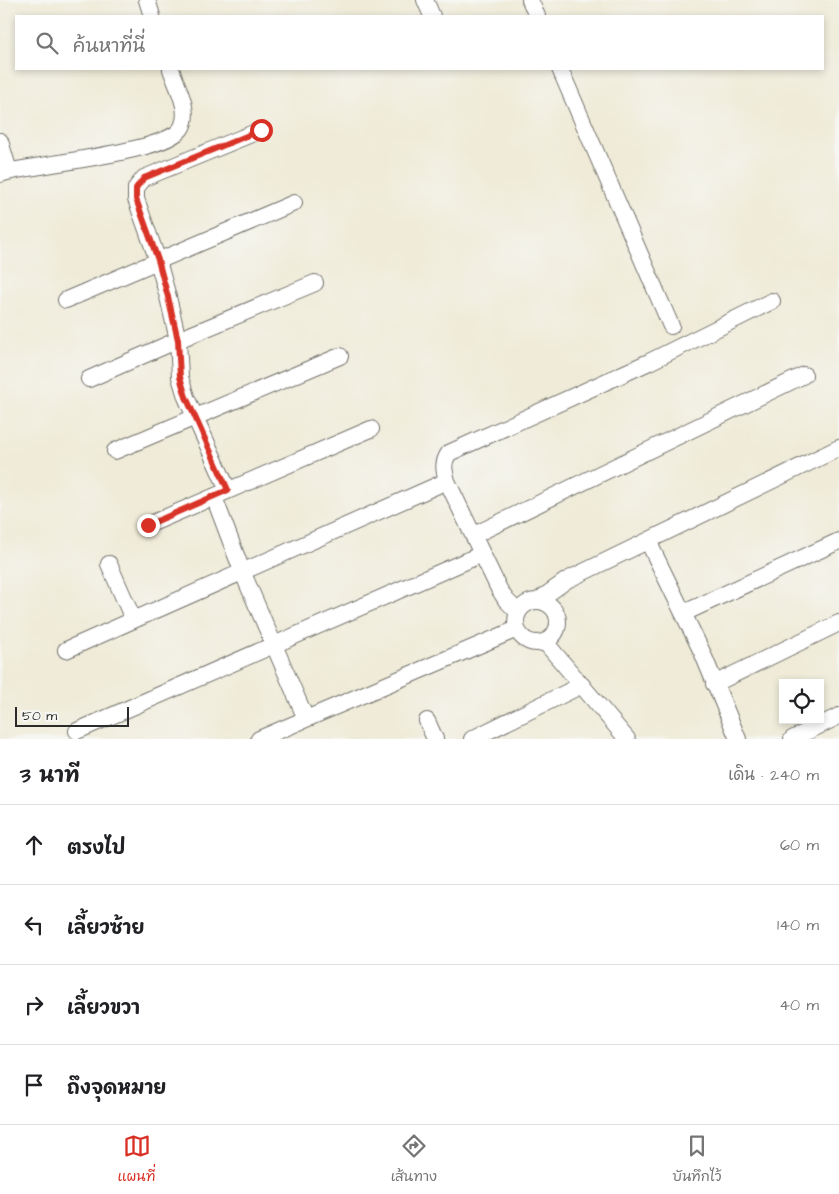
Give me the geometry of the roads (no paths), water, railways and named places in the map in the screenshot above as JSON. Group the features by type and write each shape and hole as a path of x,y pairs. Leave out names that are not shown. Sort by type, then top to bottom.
{"street":[{"path":"147,0 152,15"},
{"path":"425,0 432,15"},
{"path":"0,140 4,173 100,156 158,143 182,128 185,117 171,70"},
{"path":"560,70 671,326"},
{"path":"261,130 144,178 136,188 136,199 158,260 178,340 180,377 221,494 242,571 306,719"},
{"path":"66,300 294,203"},
{"path":"89,379 315,283"},
{"path":"518,612 506,600 499,589 447,481 444,461 449,453 649,362 772,301"},
{"path":"115,451 340,356"},
{"path":"474,535 804,375"},
{"path":"148,525 371,429"},
{"path":"539,600 566,580 839,448"},
{"path":"66,650 447,481"},
{"path":"648,541 702,652 738,739"},
{"path":"684,613 839,541"},
{"path":"77,731 482,554"},
{"path":"109,564 133,619"},
{"path":"539,600 547,602 554,607 558,614 559,623 557,631 545,642 536,643 528,641 521,636 517,629 516,620 518,612 530,601 539,600"},
{"path":"714,684 839,623"},
{"path":"259,739 517,629"},
{"path":"545,642 627,739"},
{"path":"472,739 582,685"},
{"path":"792,739 839,716"},
{"path":"427,721 435,739"}]}
